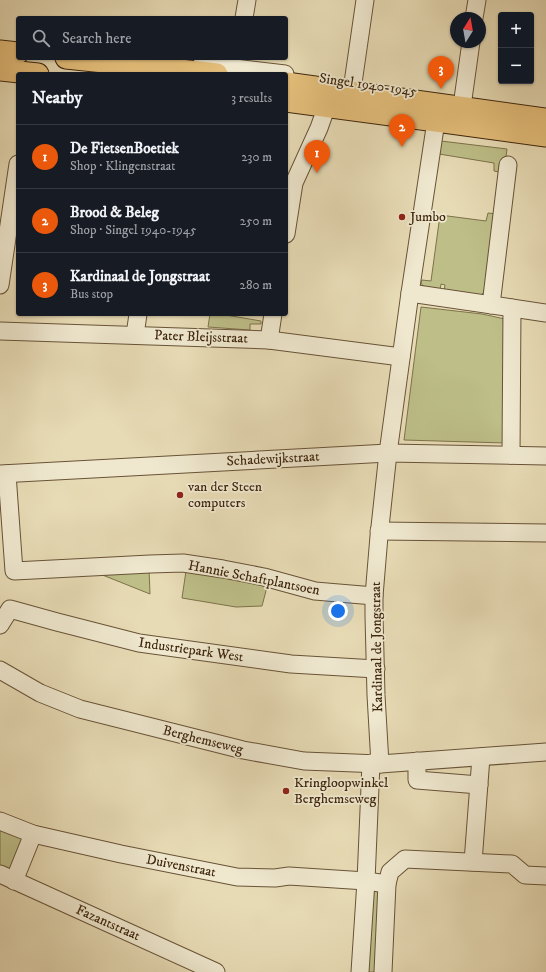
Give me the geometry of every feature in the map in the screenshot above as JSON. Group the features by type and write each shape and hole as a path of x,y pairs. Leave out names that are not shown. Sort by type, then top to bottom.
{"main road":[{"path":"0,51 16,53"},
{"path":"85,60 198,72"},
{"path":"0,70 19,72"},
{"name":"Singel 1940-1945","path":"288,83 436,118 546,118"},
{"name":"Singel 1940-1945","path":"291,102 436,118 546,136"}],"street":[{"path":"244,16 247,0"},
{"path":"353,83 365,0"},
{"path":"475,12 477,0"},
{"path":"0,42 16,44"},
{"path":"463,99 470,48"},
{"name":"Singel 1940-1945","path":"166,60 271,72"},
{"name":"Singel 1940-1945","path":"288,74 546,110"},
{"name":"Singel 1940-1945","path":"291,102 302,112 436,118 546,145"},
{"path":"288,208 290,182 319,128 324,114"},
{"path":"388,452 436,118"},
{"path":"491,305 508,165"},
{"path":"0,285 16,177"},
{"path":"410,293 546,313"},
{"path":"511,455 512,308"},
{"path":"135,335 138,316"},
{"path":"269,340 273,316"},
{"name":"Pater Bleijsstraat","path":"0,331 269,340 401,357"},
{"name":"Schadewijkstraat","path":"4,474 388,452 546,456"},
{"name":"Kardinaal de Jongstraat","path":"360,972 375,764 376,669 374,596 379,531 388,452"},
{"name":"Hannie Schaftplantsoen","path":"4,474 14,571 183,563 264,577 315,591 374,596"},
{"path":"379,531 546,533"},
{"name":"Industriepark West","path":"0,625 10,609 139,643 291,664 376,669"},
{"name":"Berghemseweg","path":"0,670 40,693 80,709 243,750 304,761 375,764 546,752"},
{"path":"474,862 481,757"},
{"path":"417,761 417,780 479,785"},
{"name":"Duivenstraat","path":"0,821 33,834 121,854 238,877 276,878 290,876 366,881 386,884"},
{"path":"7,878 33,834"},
{"path":"383,972 386,884 390,872 405,859 512,864 525,875 546,876"},
{"name":"Fazantstraat","path":"7,878 216,972"}],"green space":[{"path":"441,141 507,149 504,173 494,171 494,163 439,154"},
{"path":"488,213 497,214 484,292 481,295 444,291 445,285 441,284 440,290 423,286 421,283 422,280 431,281 440,215 486,221"},
{"path":"421,307 482,314 505,319 505,443 404,440"},
{"path":"210,316 232,316 261,321 261,324 250,324 250,330 208,327"},
{"path":"149,569 150,594 95,572"},
{"path":"186,571 233,577 267,587 262,606 236,607 182,598"},
{"path":"0,828 25,839 12,873 0,867"},
{"path":"370,890 381,890 378,972 368,972"}],"place":[{"name":"Kardinaal de Jongstraat","path":"441,89"},
{"name":"Brood & Beleg","path":"402,147"},
{"name":"De FietsenBoetiek","path":"317,173"},
{"name":"Jumbo","path":"402,217"},
{"name":"van der Steen computers","path":"180,495"},
{"name":"Kringloopwinkel Berghemseweg","path":"286,791"}]}
